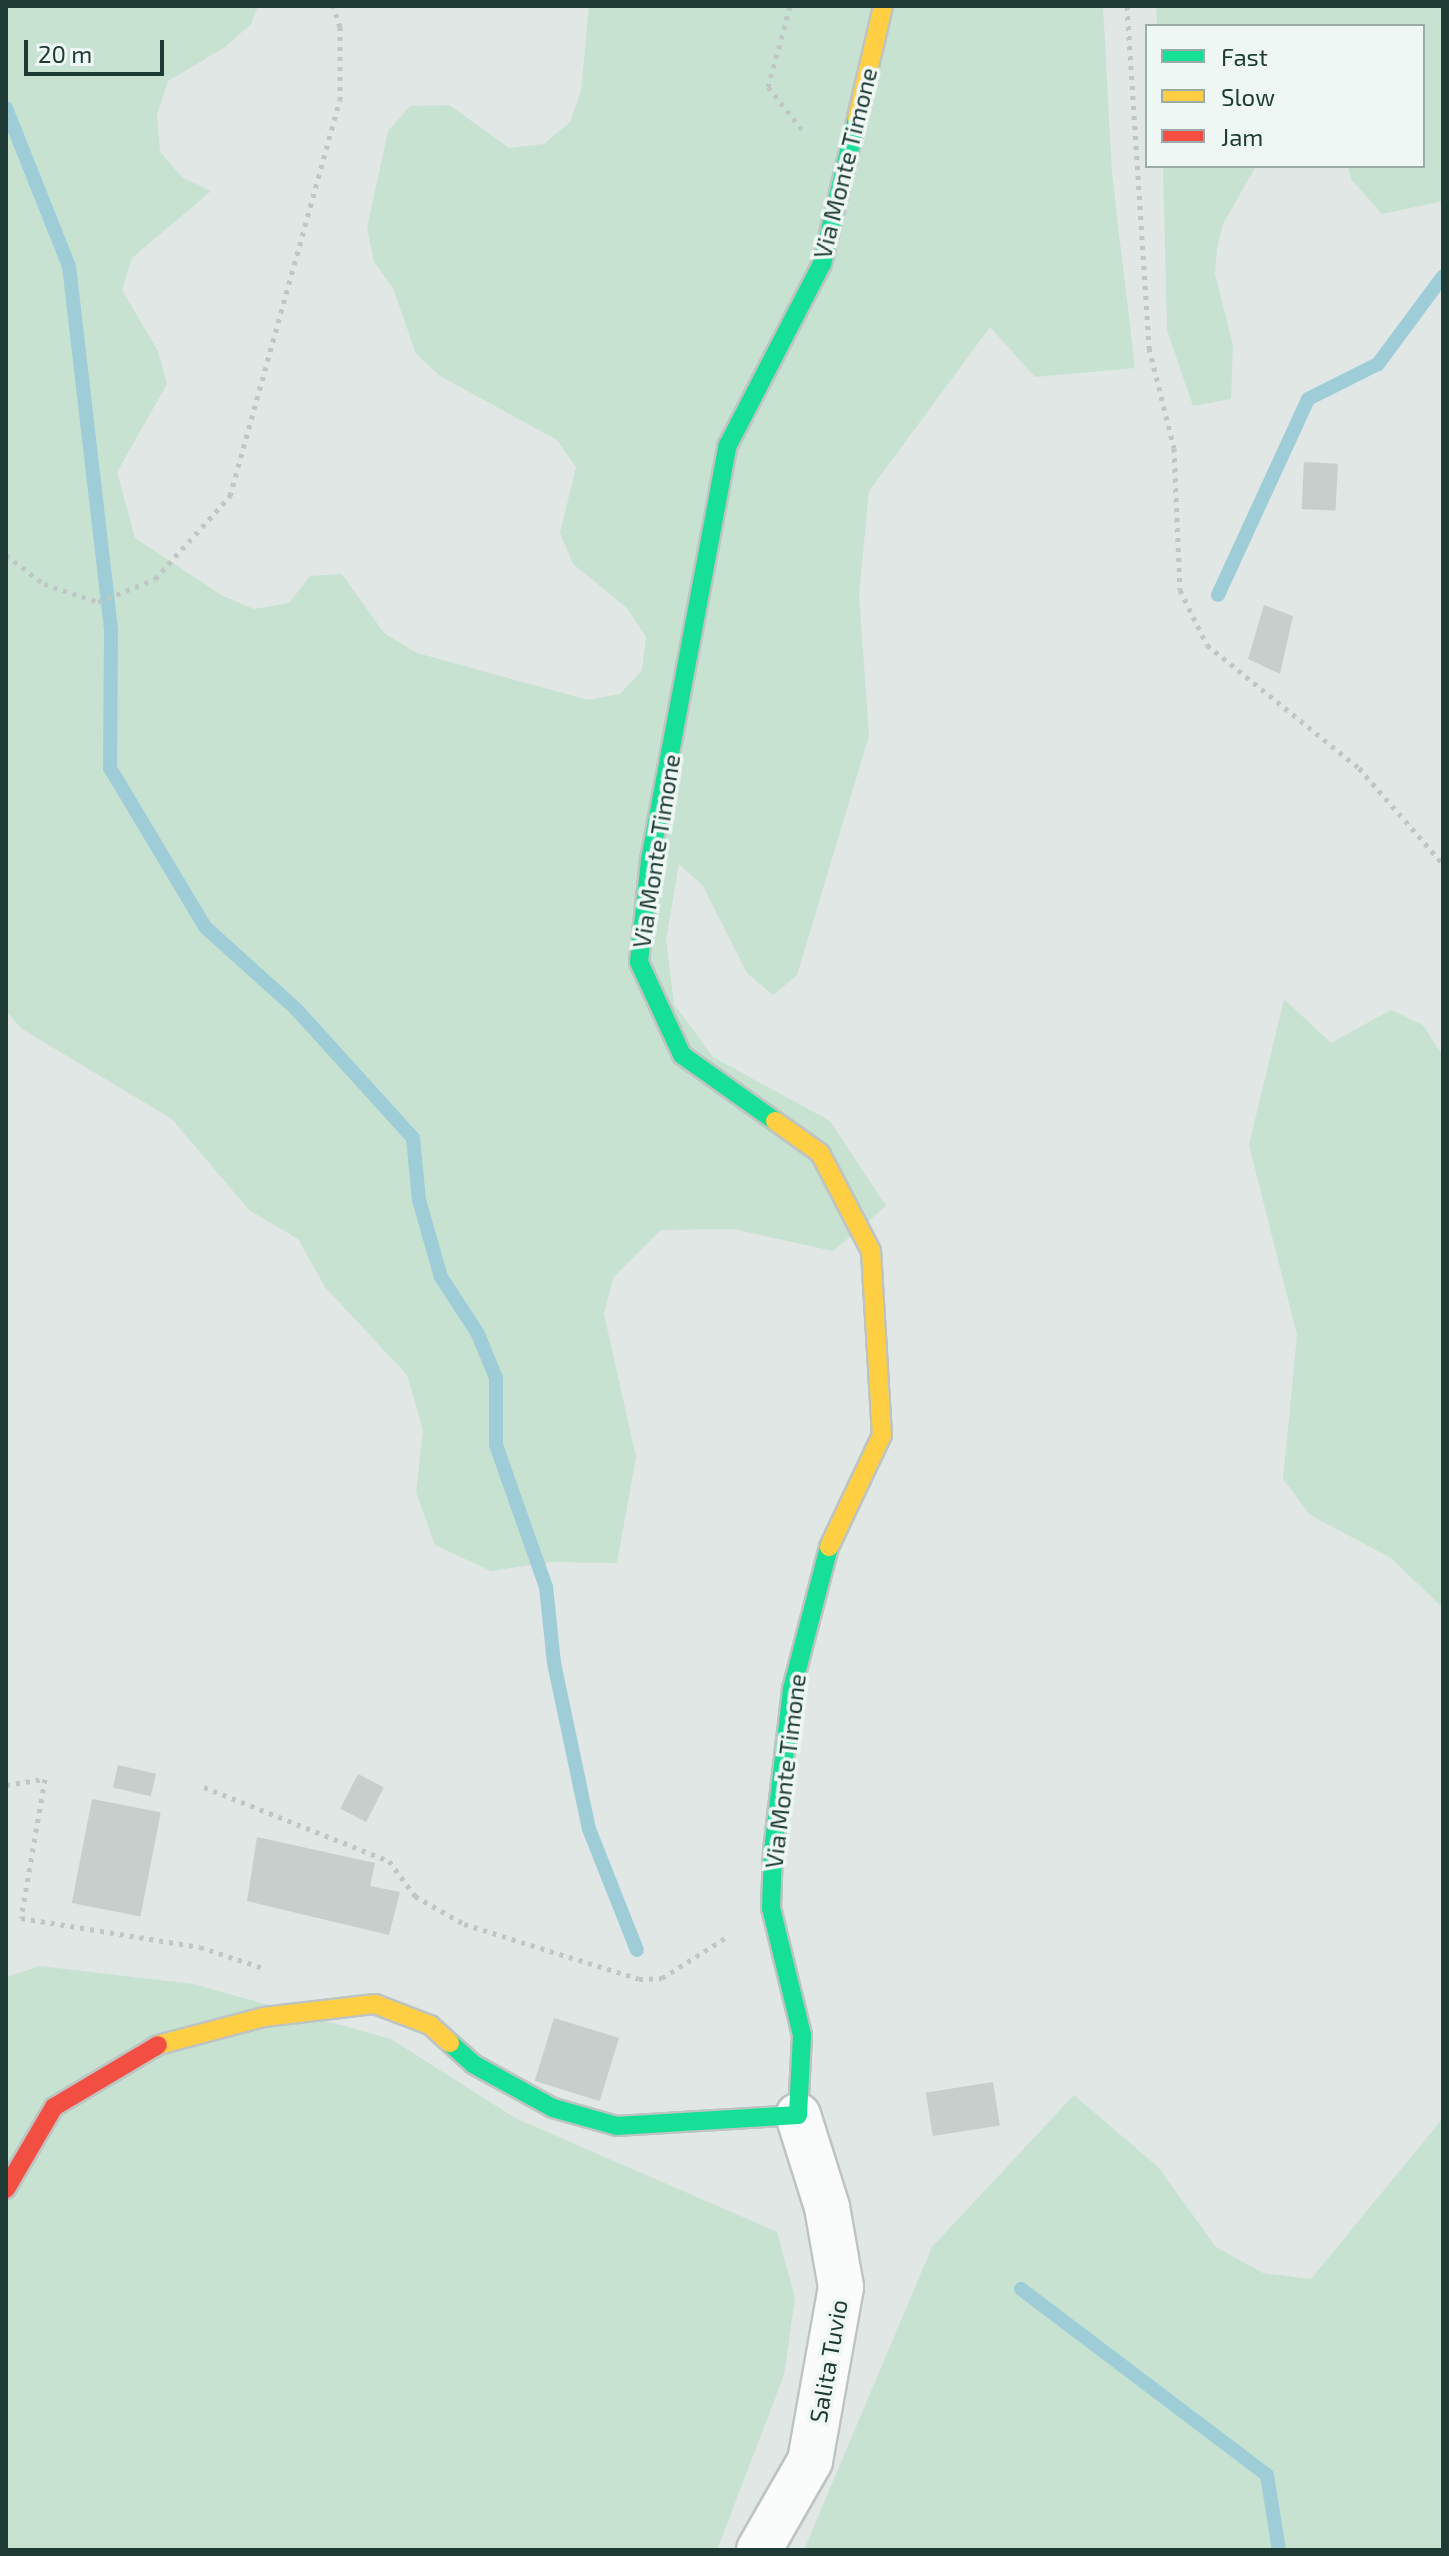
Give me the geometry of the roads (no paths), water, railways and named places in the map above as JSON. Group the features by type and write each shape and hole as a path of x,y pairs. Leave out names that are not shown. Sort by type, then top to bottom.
{"street":[{"name":"Via Monte Timone","path":"798,2115 802,2035 771,1908 792,1689 831,1540 882,1435 871,1251 820,1153 682,1055 639,962 650,860 728,445 822,264 883,6"},
{"path":"6,2189 54,2107 159,2044 264,2017 375,2004 430,2025 473,2064 553,2108 617,2126 798,2115"},
{"name":"Salita Tuvio","path":"759,2550 810,2461 841,2287 827,2207 798,2115"}],"waterway":[{"path":"6,108 69,266 111,630 110,768 205,927 296,1009 413,1138 419,1200 441,1277 478,1334 496,1378 496,1445 546,1587 554,1663 589,1829 637,1950"},
{"path":"1218,595 1308,399 1378,364 1443,276"},
{"path":"1021,2289 1267,2475 1279,2550"}]}
